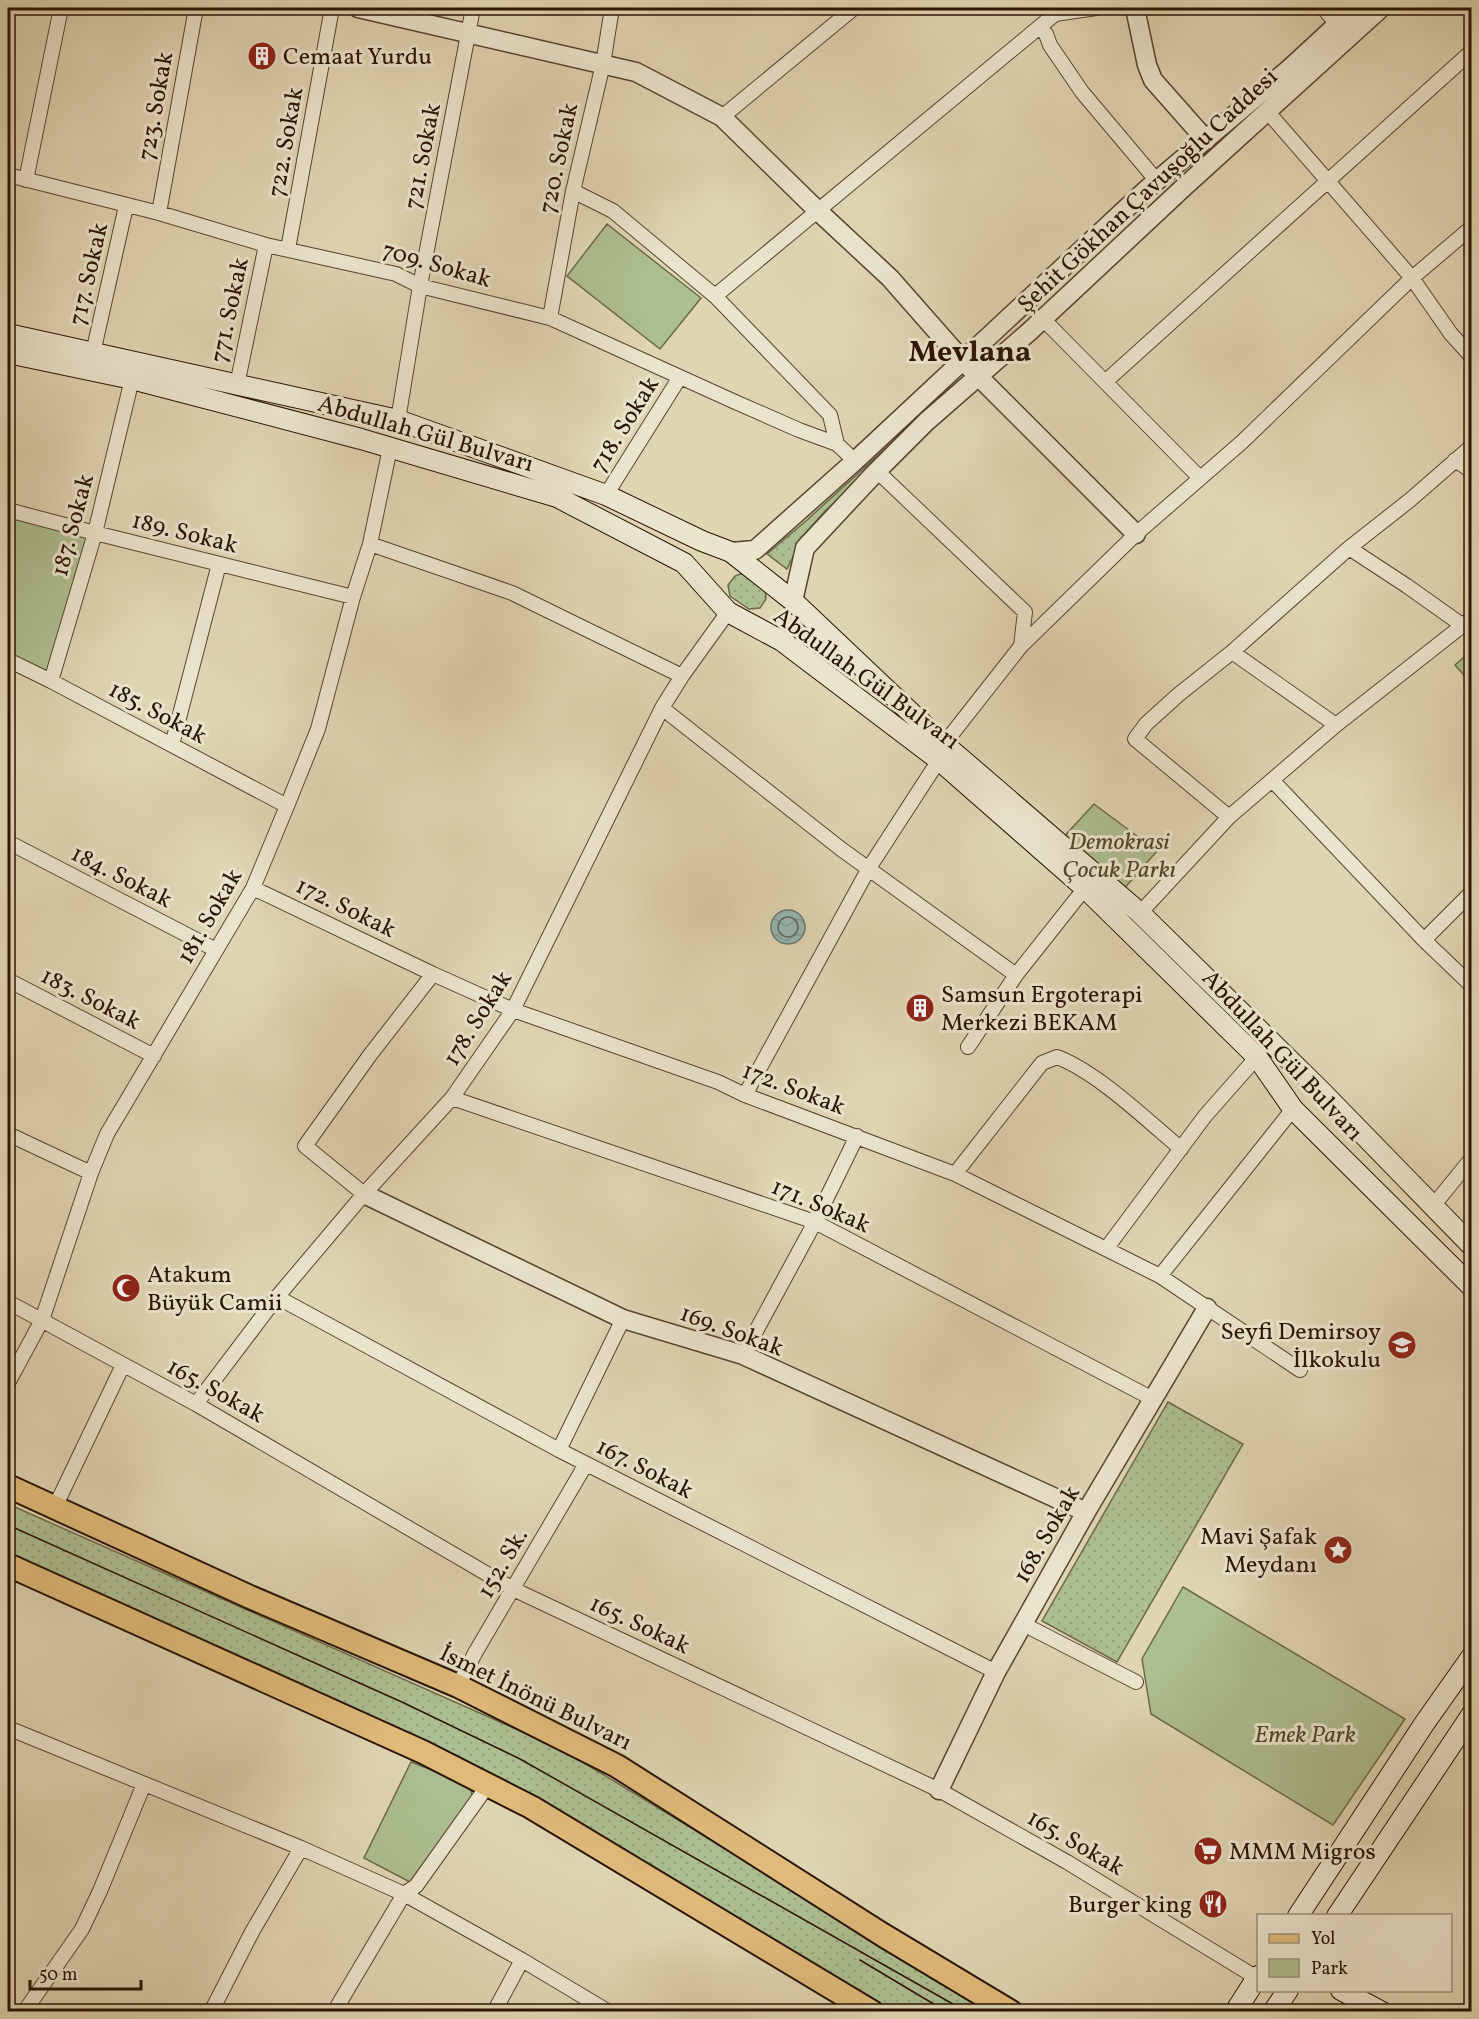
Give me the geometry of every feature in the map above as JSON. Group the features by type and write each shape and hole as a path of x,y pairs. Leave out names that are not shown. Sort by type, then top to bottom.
{"main road":[{"name":"Abdullah Gül Bulvarı","path":"8,334 398,420 606,495 702,541 731,552 794,601 941,752 1085,888 1257,1057 1293,1109 1472,1287"},
{"name":"Abdullah Gül Bulvarı","path":"8,353 132,379 390,448 557,497 684,563 729,612 782,640 941,752 1140,913 1321,1091 1472,1246"},
{"name":"İsmet İnönü Bulvarı","path":"8,1486 250,1597 458,1686 617,1766 882,1935 1011,2012"},
{"path":"8,1565 423,1752 531,1807 860,2009"},
{"path":"1299,1914 1424,1724 1472,1656"},
{"path":"1338,1914 1472,1714"},
{"path":"1236,2012 1257,1979"},
{"path":"1273,2012 1287,1992"},
{"path":"1345,1992 1382,2012"}],"street":[{"path":"26,180 61,8"},
{"name":"723. Sokak","path":"159,213 196,8"},
{"name":"722. Sokak","path":"288,249 332,8"},
{"path":"358,8 636,72 722,117 890,278 963,361 1136,534"},
{"name":"721. Sokak","path":"398,420 420,286 473,8"},
{"name":"720. Sokak","path":"550,318 573,191 603,64 612,8"},
{"path":"722,117 854,8"},
{"path":"715,296 1039,28 1054,11 1096,8"},
{"path":"1135,8 1147,65 1153,80 1206,140"},
{"path":"1323,8 1337,24"},
{"path":"731,552 755,550 855,461 1157,181 1289,69 1355,8"},
{"name":"Şehit Gökhan Çavuşoğlu Caddesi","path":"794,601 805,548 877,471 926,422 1043,319 1381,8"},
{"path":"1039,28 1046,34 1050,45 1082,92 1157,181"},
{"path":"1105,382 1472,51"},
{"path":"1268,111 1413,278 1451,334 1472,357"},
{"name":"709. Sokak","path":"8,175 159,213 266,245 396,274 420,286 550,318 799,430 837,444"},
{"path":"573,191 613,211 715,296 830,415 837,444 855,461"},
{"name":"717. Sokak","path":"93,353 126,206"},
{"path":"745,1095 869,868 941,752 1021,646 1136,534 1242,442 1413,278 1472,227"},
{"name":"771. Sokak","path":"237,385 266,245"},
{"path":"1043,319 1200,478"},
{"name":"718. Sokak","path":"606,495 680,376"},
{"name":"187. Sokak","path":"51,681 95,533 132,379"},
{"path":"1229,817 1135,739 1146,724 1170,702 1232,652 1349,548 1472,447"},
{"name":"181. Sokak","path":"8,1383 42,1320 91,1173 107,1134 253,888 287,806 318,729 353,597 370,544 390,448"},
{"path":"1455,460 1472,471"},
{"path":"877,471 1025,612 1021,646"},
{"name":"189. Sokak","path":"8,510 353,597"},
{"path":"370,544 512,593 682,676"},
{"path":"1140,913 1229,817 1336,725 1467,622 1349,548"},
{"path":"172,745 219,564"},
{"name":"178. Sokak","path":"196,1404 277,1297 364,1194 452,1098 513,1010 662,708 682,676 729,612"},
{"path":"1232,652 1336,725"},
{"name":"185. Sokak","path":"8,660 287,806"},
{"path":"662,708 842,849 1017,975"},
{"path":"1273,781 1424,940 1472,986"},
{"name":"184. Sokak","path":"8,842 216,950"},
{"name":"172. Sokak","path":"253,888 513,1010 718,1082 745,1095 955,1174 1160,1276 1300,1370"},
{"path":"968,1047 1017,975 1085,888"},
{"path":"1424,940 1472,892"},
{"path":"364,1194 305,1146 370,1054 433,974"},
{"name":"183. Sokak","path":"8,981 154,1056"},
{"path":"955,1174 1042,1063 1057,1057 1073,1063 1181,1149"},
{"path":"1106,1249 1205,1116 1257,1057"},
{"name":"171. Sokak","path":"452,1098 815,1222 1153,1399"},
{"path":"1160,1276 1293,1109"},
{"path":"8,1134 91,1173"},
{"path":"743,1355 815,1222 857,1136"},
{"path":"1433,1206 1472,1158"},
{"name":"169. Sokak","path":"364,1194 623,1319 743,1355 1086,1512"},
{"name":"167. Sokak","path":"277,1297 559,1450 996,1672"},
{"name":"165. Sokak","path":"8,1302 196,1404 513,1589 939,1790 1068,1862 1257,1976"},
{"name":"168. Sokak","path":"939,1790 996,1672 1086,1512 1207,1308"},
{"path":"559,1450 623,1319"},
{"path":"55,1507 123,1365"},
{"name":"152. Sk.","path":"458,1686 586,1464"},
{"path":"1023,1624 1136,1682"},
{"path":"8,1728 301,1848 404,1894 609,2012"},
{"path":"24,2012 82,1929 144,1784"},
{"path":"334,2012 404,1894 416,1886 488,1785"},
{"path":"211,2012 252,1932 301,1848"},
{"path":"494,2012 522,1960"}],"green space":[{"path":"607,224 701,298 660,349 567,276"},
{"path":"966,375 967,379 824,512 803,536 787,569 767,554 807,520"},
{"path":"8,510 95,533 51,681 8,660"},
{"path":"746,574 765,587 766,599 760,608 749,609 730,596 728,585 735,576"},
{"path":"1471,651 1471,683 1455,665"},
{"name":"Demokrasi Çocuk Parkı","path":"1094,804 1157,851 1122,891 1061,840"},
{"path":"1168,1402 1243,1444 1117,1662 1042,1621"},
{"path":"8,1504 561,1749 993,2011 892,2011 523,1793 8,1556"},
{"name":"Emek Park","path":"1183,1587 1405,1719 1333,1825 1151,1714 1142,1659"},
{"path":"411,1762 468,1784 472,1796 410,1882 364,1858"}],"water":[{"path":"788,910 800,915 805,927 800,939 788,944 776,939 771,927 776,915"}],"tram line":[{"path":"8,1525 404,1703 520,1759 967,2012"},
{"path":"860,1960 947,2012"}],"place":[{"name":"Cemaat Yurdu","path":"262,56"},
{"name":"Samsun Ergoterapi Merkezi BEKAM","path":"920,1008"},
{"name":"Atakum Büyük Camii","path":"126,1288"},
{"name":"Seyfi Demirsoy İlkokulu","path":"1402,1345"},
{"name":"Mavi Şafak Meydanı","path":"1338,1550"},
{"name":"MMM Migros","path":"1208,1851"},
{"name":"Burger king","path":"1213,1904"}],"district":[{"name":"Mevlana","path":"970,351"}]}
